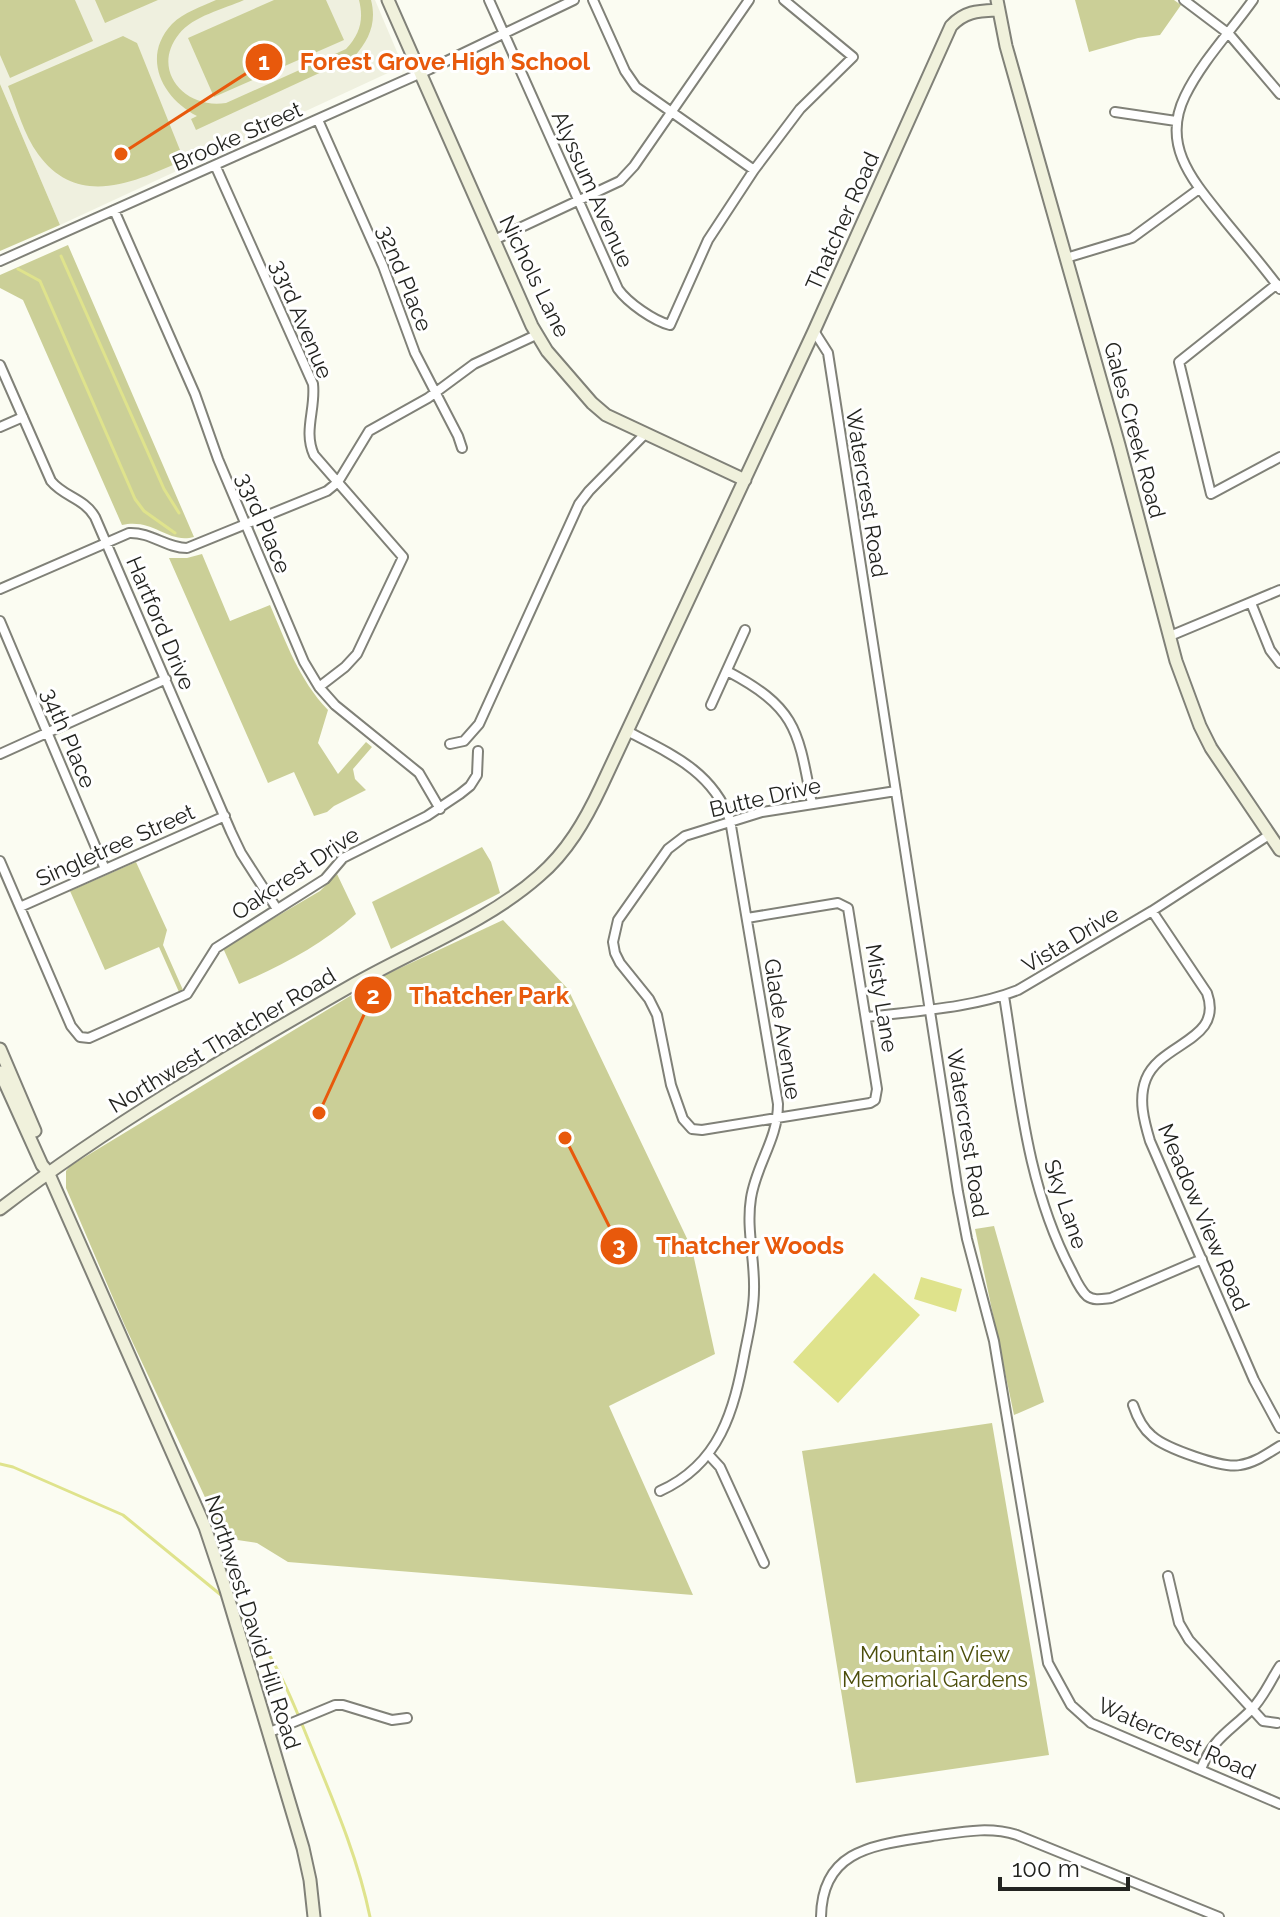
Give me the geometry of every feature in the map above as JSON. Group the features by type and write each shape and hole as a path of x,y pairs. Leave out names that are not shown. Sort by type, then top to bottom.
{"street":[{"name":"Nichols Lane","path":"388,0 536,335 547,351 599,409 614,420 745,480"},
{"name":"Alyssum Avenue","path":"489,0 621,294 638,308 670,325 708,240 754,170"},
{"name":"Brooke Street","path":"0,261 420,74 574,0"},
{"path":"593,0 630,80 754,170 800,109 853,57 784,0"},
{"path":"494,240 580,202 628,174 749,0"},
{"path":"1184,0 1229,34 1280,94"},
{"path":"1253,0 1190,86 1176,121 1178,147 1199,189 1278,287 1179,362 1211,494 1280,457"},
{"name":"Gales Creek Road","path":"998,5 1190,700 1211,748 1280,850"},
{"name":"Thatcher Road","path":"745,480 951,26 960,16 998,5"},
{"path":"1115,112 1176,121"},
{"name":"32nd Place","path":"318,120 388,278 415,353 462,448"},
{"name":"33rd Avenue","path":"215,165 313,384 314,403 309,423 314,455 403,557 357,654 319,687"},
{"path":"1066,258 1132,238 1199,189"},
{"name":"33rd Place","path":"114,210 195,394 218,459 304,662 319,687 340,710 419,773 440,809"},
{"name":"Watercrest Road","path":"814,331 828,353 964,1227 994,1341 1048,1663 1071,1705 1091,1723 1280,1804"},
{"path":"0,589 129,533 150,535 165,545 187,548 327,491 338,482 369,431 435,393 474,364 536,335"},
{"name":"Hartford Drive","path":"0,365 51,481 61,492 86,504 106,542 241,853 277,909"},
{"path":"0,427 23,417"},
{"path":"450,744 464,741 479,724 579,504 645,434"},
{"name":"Northwest Thatcher Road","path":"0,1209 48,1172 271,1033 497,906 526,887 549,866 575,835 593,804 745,480"},
{"path":"1170,636 1280,590"},
{"path":"1251,603 1270,650 1280,663"},
{"name":"34th Place","path":"0,621 105,869"},
{"path":"711,705 745,630"},
{"path":"727,671 757,686 784,710 802,746 812,804"},
{"path":"0,754 166,679"},
{"name":"Glade Avenue","path":"627,731 687,762 700,773 721,800 730,820 778,1104 778,1118 751,1199 754,1293 736,1398 728,1421 708,1454 684,1479 660,1491"},
{"name":"Oakcrest Drive","path":"20,907 68,1020 80,1037 92,1037 187,994 213,951 325,879 343,858 440,809 470,786 477,775 478,751"},
{"name":"Butte Drive","path":"778,1118 702,1130 687,1125 671,1085 657,1015 649,999 620,963 613,942 618,920 668,849 685,836 762,812 896,791"},
{"name":"Singletree Street","path":"20,907 225,816"},
{"name":"Vista Drive","path":"867,1017 1004,996 1054,971 1269,835"},
{"path":"0,861 20,907"},
{"name":"Misty Lane","path":"747,918 838,903 845,905 851,918 867,1017 877,1089 875,1100 865,1105 778,1118"},
{"name":"Meadow View Road","path":"1152,911 1207,993 1212,1006 1203,1029 1151,1070 1145,1082 1143,1116 1150,1141 1254,1380 1280,1428"},
{"name":"Sky Lane","path":"1004,996 1028,1143 1040,1193 1065,1258 1086,1295 1096,1300 1111,1298 1202,1259"},
{"name":"Northwest David Hill Road","path":"0,1049 48,1161 48,1172"},
{"name":"Northwest David Hill Road","path":"0,1072 48,1172 205,1527 303,1848 314,1917"},
{"path":"1133,1405 1141,1425 1157,1441 1221,1465 1251,1463 1280,1446"},
{"path":"708,1454 720,1467 764,1563"},
{"path":"1168,1576 1179,1623 1189,1640 1251,1710 1263,1721 1277,1723"},
{"path":"1201,1769 1208,1750 1251,1710 1280,1666"},
{"path":"270,1732 335,1705 392,1720 407,1718"},
{"path":"821,1917 822,1897 830,1878 838,1866 857,1852 875,1845 975,1830 996,1830 1017,1835 1219,1917"}],"shaded area":[{"path":"0,0 375,0 403,66 60,225 0,84"},
{"path":"874,1273 920,1315 838,1403 793,1362"},
{"path":"921,1277 962,1289 956,1312 914,1299"}],"green space":[{"path":"0,0 75,0 93,41 10,78 0,55"},
{"path":"95,0 158,0 105,23"},
{"path":"216,0 244,0 200,18 185,28 171,48 168,61 176,85 185,94 211,104 226,103 346,49 360,26 359,0 371,0 372,24 368,38 354,57 196,130 191,119 197,116 174,99 160,76 158,50 172,24"},
{"path":"274,0 326,0 344,40 214,97 188,38"},
{"path":"1075,0 1174,0 1181,5 1160,35 1089,52"},
{"path":"123,36 137,43 184,160 146,176 108,186 89,186 71,181 54,171 33,147 8,86"},
{"path":"0,84 60,225 0,251"},
{"path":"68,245 194,537 176,537 143,525 122,525 23,300 0,288 0,275"},
{"path":"202,554 230,621 270,605 301,673 328,710 318,743 338,774 366,742 372,747 353,769 355,779 366,790 314,816 294,772 268,783 169,558"},
{"path":"482,847 491,862 500,893 391,949 372,902"},
{"path":"136,862 167,930 163,945 183,990 179,992 159,947 105,970 70,891"},
{"path":"337,874 356,914 300,954 239,984 223,948 320,891"},
{"path":"503,920 568,989 692,1249 715,1354 609,1406 693,1595 288,1562 257,1543 224,1538 125,1326 66,1188 66,1171 70,1166 383,976"},
{"path":"994,1226 1044,1402 1014,1415 975,1229"},
{"name":"Mountain View Memorial Gardens","path":"992,1423 1049,1755 856,1783 802,1451"}],"waterway":[{"path":"61,256 164,489 179,513"},
{"path":"18,269 40,281 135,499 144,511 175,533"},
{"path":"0,1464 123,1515 221,1595"},
{"path":"237,1611 264,1646 292,1701 333,1799 360,1877 370,1917"}],"place":[{"name":"Forest Grove High School","path":"121,154"},
{"name":"Thatcher Park","path":"319,1113"},
{"name":"Thatcher Woods","path":"565,1138"}]}
